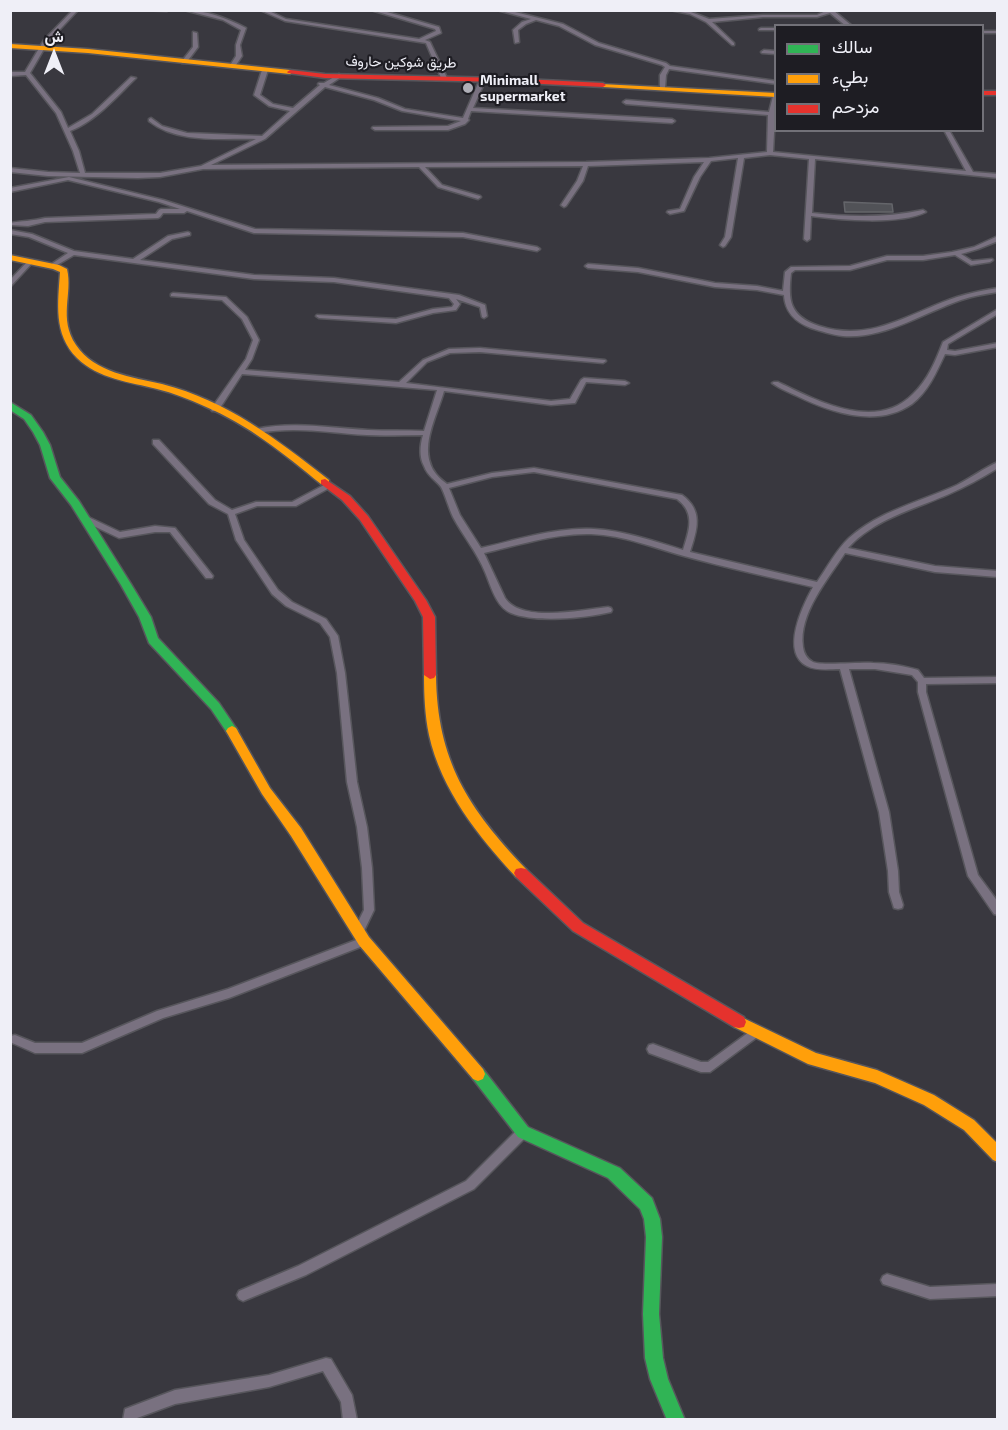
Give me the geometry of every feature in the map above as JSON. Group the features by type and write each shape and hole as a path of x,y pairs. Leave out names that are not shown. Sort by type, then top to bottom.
{"street":[{"path":"27,73 43,47 76,10"},
{"path":"141,10 167,10"},
{"path":"186,10 225,19 244,28 238,45 239,56 232,67"},
{"path":"262,10 285,20 428,42 444,78"},
{"path":"373,10 438,28 439,32 436,34 418,41"},
{"path":"499,10 561,25 597,44 668,67 774,83"},
{"path":"672,10 697,15 708,21 732,44"},
{"path":"708,21 763,16 817,16 841,10"},
{"path":"833,12 848,24"},
{"path":"516,42 515,30 524,23 538,18"},
{"path":"761,29 774,29"},
{"path":"184,62 196,47 195,33"},
{"name":"طريق شوكين حاروف","path":"10,40 43,47"},
{"name":"طريق شوكين حاروف","path":"10,46 43,47 266,70 322,84 339,76 483,79 774,96"},
{"path":"764,52 774,53"},
{"path":"662,88 663,75 668,67"},
{"path":"266,70 257,95 271,105 293,110"},
{"path":"10,75 27,73"},
{"path":"27,73 58,113 83,175"},
{"path":"66,131 87,122 133,78"},
{"path":"375,128 448,128 466,120 483,79"},
{"path":"202,167 263,138 322,84 376,99 404,110 466,120"},
{"path":"626,102 771,114"},
{"path":"770,153 771,114 774,103"},
{"path":"470,109 672,121"},
{"path":"151,120 160,128 179,134 263,138"},
{"path":"947,132 971,174"},
{"path":"10,190 83,175 160,175 202,167 586,164 709,160 770,153 998,175"},
{"path":"723,245 728,237 741,156"},
{"path":"807,239 812,157"},
{"path":"670,212 682,210 697,175 709,160"},
{"path":"564,205 580,181 586,164"},
{"path":"421,165 440,186 478,197"},
{"path":"10,170 69,177 150,198 254,231 463,235 537,249"},
{"path":"13,224 28,224 45,220 158,216 161,211 200,213"},
{"path":"808,214 884,218 923,212"},
{"path":"10,232 30,236 73,253 246,276 318,278 451,296 478,303 485,310 484,316"},
{"path":"136,260 170,237 188,234"},
{"path":"998,238 976,248 923,258 888,258 850,268 794,268 788,272 788,306 798,321 835,332 851,334 891,325 958,297 998,290"},
{"path":"52,266 73,253"},
{"path":"955,253 971,263 990,260"},
{"path":"10,257 52,266 61,269 65,274 62,327 73,348 93,366 113,376 164,388 215,409 259,431 346,498 364,518 429,616 429,688 437,742 448,771 473,815 518,870 578,927 756,1032 813,1059 877,1077 929,1100 969,1125 998,1155"},
{"path":"10,285 30,262"},
{"path":"588,266 638,270 715,285 758,288 788,294"},
{"path":"173,295 219,296 233,304 245,318 256,340 255,347 241,372 215,409"},
{"path":"319,316 396,321 433,311 454,309 457,304 451,296"},
{"path":"776,383 835,408 860,414 880,413 907,403 915,396 925,384 945,343 998,311"},
{"path":"942,352 955,353 998,345"},
{"path":"400,384 425,361 449,351 480,350 603,361"},
{"path":"241,372 400,384 563,404 572,400 584,380 624,383"},
{"path":"441,390 437,408 425,433 425,462 445,487 458,521 479,551 499,594 512,611 529,615 608,610"},
{"path":"10,405 28,417 45,445 56,478 84,518 145,617 153,640 215,706 238,740 266,791 296,832 361,937 487,1084 524,1132 614,1173 646,1204 652,1219 654,1237 651,1314 654,1358 659,1379 676,1419"},
{"path":"259,431 274,427 297,426 364,433 425,433"},
{"path":"156,442 212,502 231,513 240,540 275,592 289,604 323,621 334,636 341,673 352,782 362,827 367,868 369,910 361,937"},
{"path":"998,464 979,478 863,531 843,550 816,585 799,635 800,655 806,664 902,669 915,672 922,681 922,692 973,876 998,911"},
{"path":"445,487 492,475 534,470 679,497 688,502 694,516 686,554"},
{"path":"231,513 256,504 293,504 329,486"},
{"path":"84,518 119,535 155,529 172,530 209,576"},
{"path":"479,551 543,537 594,532 637,540 816,585"},
{"path":"843,550 926,567 998,574"},
{"path":"844,667 884,812 894,871 894,892 898,905"},
{"path":"922,681 998,680"},
{"path":"15,1040 35,1048 82,1048 160,1014 229,993 361,937"},
{"path":"653,1049 701,1067 710,1067 756,1032"},
{"path":"243,1295 302,1271 470,1185 524,1132"},
{"path":"887,1280 930,1293 998,1290"},
{"path":"130,1419 130,1414 175,1397 269,1381 326,1364 347,1400 350,1419"}],"building":[{"path":"844,202 892,204 893,212 845,212"}],"traffic: fast":[{"path":"10,405 28,417 38,432 45,445 55,478 75,503 126,584 145,617 153,640 215,706 232,731"},
{"path":"478,1074 523,1132 614,1173 646,1204 652,1219 654,1237 651,1314 654,1358 659,1379 676,1420"}],"traffic: slow":[{"path":"10,46 88,51 290,72"},
{"path":"603,85 774,95"},
{"path":"10,257 56,267 64,271 62,310 64,329 72,346 90,364 112,375 183,394 233,416 272,440 325,482"},
{"path":"430,675 431,709 435,735 443,761 461,796 483,829 521,873"},
{"path":"232,731 266,791 296,832 364,941 478,1074"},
{"path":"739,1022 813,1059 877,1077 929,1100 969,1125 998,1155"}],"traffic: jam":[{"path":"290,72 325,76 603,85"},
{"path":"984,93 998,93"},
{"path":"325,482 346,498 364,518 420,600 429,617 430,675"},
{"path":"521,873 578,927 739,1022"}],"place":[{"name":"Minimall supermarket","path":"468,88"}]}
